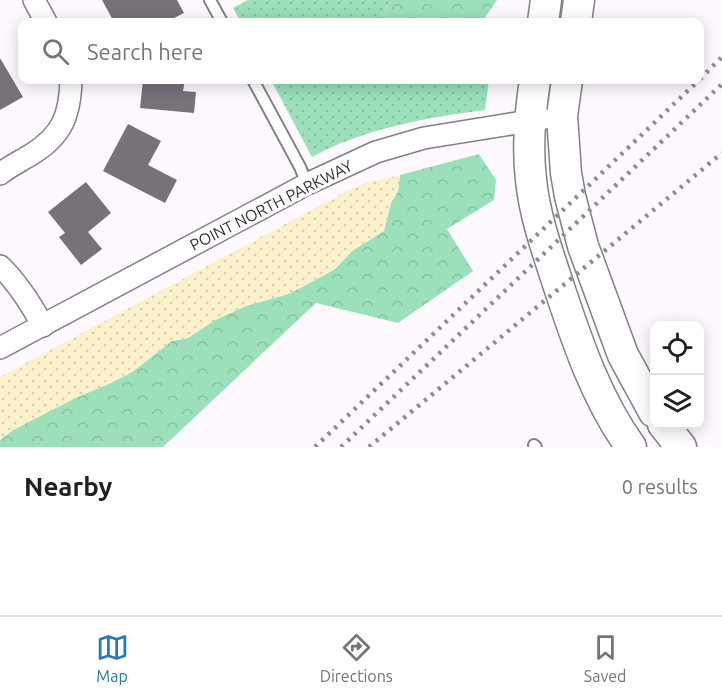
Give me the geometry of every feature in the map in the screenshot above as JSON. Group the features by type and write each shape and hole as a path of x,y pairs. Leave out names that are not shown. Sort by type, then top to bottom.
{"street":[{"path":"34,0 44,18"},
{"path":"544,18 546,0"},
{"path":"577,18 579,0"},
{"path":"0,174 53,138 64,122 71,100 71,84"},
{"path":"535,84 529,145 536,213 585,362 605,405 631,447"},
{"path":"566,84 562,116 566,174 583,246 623,355 650,405"},
{"name":"POINT NORTH PARKWAY","path":"0,348 308,184 376,152 424,138 562,116"},
{"path":"0,266 10,276 43,326"},
{"path":"667,429 681,447"}],"lane":[{"path":"210,0 220,18"},
{"path":"255,84 308,184"}],"green space":[{"path":"248,0 391,0 381,18 239,18 233,8"},
{"path":"391,0 497,0 485,18 381,18"},
{"path":"273,84 488,84 485,110 394,126 341,143 312,157"},
{"path":"479,154 496,180 494,200 447,229 473,271 398,323 316,303 163,447 0,447 0,440 13,430 78,396 132,372 172,341 188,338 215,320 246,306 288,294 335,269 352,251 384,231 391,203 398,191 400,175"}],"sand":[{"path":"400,175 398,191 391,203 384,231 352,251 335,268 288,294 246,306 215,320 188,338 172,341 132,372 13,430 0,440 0,377 343,193 365,183"}],"building":[{"path":"102,0 177,0 184,13 174,18 112,18"},
{"path":"0,58 23,97 0,110"},
{"path":"143,84 184,84 183,91 196,92 194,113 140,108"},
{"path":"128,124 161,141 148,165 177,180 165,203 103,171"},
{"path":"86,182 111,213 88,232 102,249 81,265 59,237 65,233 48,212"}],"railway":[{"path":"704,75 722,57"},
{"path":"315,447 695,84"},
{"path":"341,447 722,84"},
{"path":"369,447 722,153"}]}
